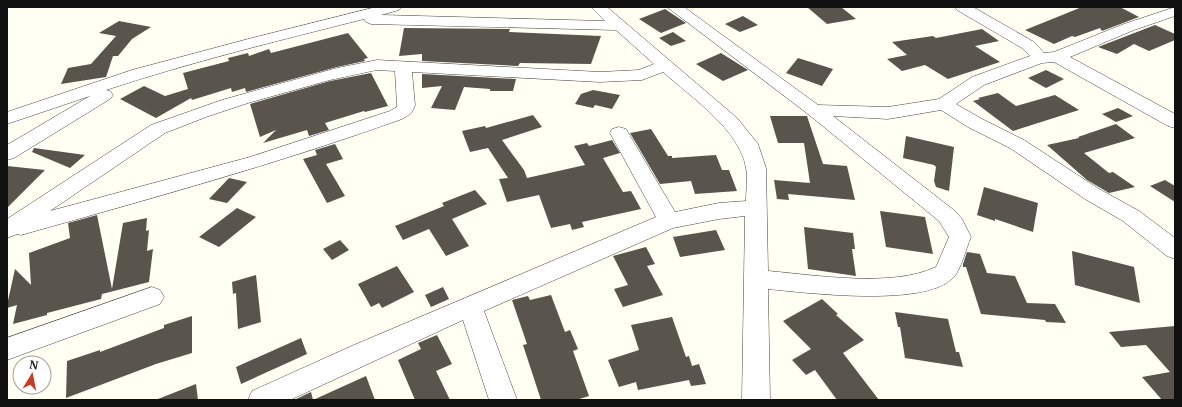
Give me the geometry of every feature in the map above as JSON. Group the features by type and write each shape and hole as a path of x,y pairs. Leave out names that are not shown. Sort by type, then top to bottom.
{"street":[{"path":"7,118 138,74 258,41 394,7"},
{"path":"598,7 730,122 748,144 756,168 756,400"},
{"path":"674,7 714,38 814,110 947,216 954,225 960,237 945,272 927,282 900,287 856,286 757,279"},
{"path":"962,7 1049,57 1175,122"},
{"path":"814,110 888,113 944,104 978,81 1175,11"},
{"path":"349,18 620,26"},
{"path":"7,231 158,129 184,118 325,76 357,68 403,66 600,77 642,74 664,66"},
{"path":"7,231 164,188 288,151 396,115 405,110 406,105 403,66"},
{"path":"7,154 138,74"},
{"path":"944,104 975,123 1016,144 1092,194 1131,216 1175,250"},
{"path":"619,133 669,221"},
{"path":"266,399 362,353 603,248 669,221 719,211 757,208"},
{"path":"7,349 152,297"},
{"path":"471,306 503,400"}],"building":[{"path":"807,7 841,7 856,19 827,24"},
{"path":"1082,7 1120,7 1139,17 1102,31 1100,28 1075,37 1072,36 1054,44 1025,30"},
{"path":"665,9 686,23 661,33 639,19"},
{"path":"743,16 758,25 740,32 725,24"},
{"path":"119,21 151,27 132,39 118,56 113,56 106,77 61,84 68,68 91,64 116,36 99,33"},
{"path":"1155,25 1175,34 1175,40 1149,51 1134,44 1117,54 1098,47"},
{"path":"404,28 510,29 509,32 601,36 591,64 520,63 518,66 422,61 422,54 399,56"},
{"path":"982,29 999,41 975,46 1000,62 948,79 925,65 902,71 887,59 907,55 892,42 933,36 936,38"},
{"path":"673,32 686,41 671,46 659,38"},
{"path":"348,33 368,58 364,59 365,61 337,67 246,92 245,88 232,92 231,88 192,100 191,98 156,118 120,99 144,86 165,96 188,89 183,73 229,61 228,58 248,53 249,56 269,49 271,53"},
{"path":"721,53 748,70 723,81 696,64"},
{"path":"798,58 833,69 822,86 786,73"},
{"path":"1046,70 1064,79 1046,88 1028,78"},
{"path":"371,73 388,106 364,111 325,123 329,130 309,136 307,130 263,143 276,130 260,137 250,104 330,81"},
{"path":"422,74 516,79 513,91 490,91 490,89 464,87 455,110 431,108 442,86 422,88"},
{"path":"593,90 620,95 612,109 595,105 593,108 575,104 581,94"},
{"path":"998,93 1016,106 1055,95 1079,110 1013,131 973,101 980,99 978,98"},
{"path":"1118,108 1133,116 1116,122 1102,114"},
{"path":"533,115 542,127 502,140 524,170 527,178 585,165 574,146 587,143 589,146 612,140 620,153 603,158 623,192 631,191 641,209 582,222 584,227 572,230 570,224 551,228 539,195 507,202 499,179 508,178 488,148 470,152 462,131 485,126 486,128"},
{"path":"770,116 807,116 823,164 847,166 855,200 788,194 789,200 777,199 774,180 810,183 804,143 778,143"},
{"path":"1116,124 1135,138 1084,153 1109,173 1113,172 1135,187 1109,193 1087,180 1047,145 1079,138 1078,137"},
{"path":"651,129 668,156 672,156 672,158 716,155 722,170 729,170 737,191 695,194 691,181 660,184 630,133"},
{"path":"906,136 954,147 949,191 936,187 934,181 936,167 934,165 903,158"},
{"path":"335,144 343,159 326,164 345,196 327,203 303,159 317,155 315,150"},
{"path":"34,148 85,155 70,168 32,152"},
{"path":"7,166 45,170 7,208"},
{"path":"229,178 247,182 227,203 209,199"},
{"path":"1165,180 1175,186 1175,202 1150,186"},
{"path":"984,187 1038,203 1033,232 995,219 995,221 977,215"},
{"path":"475,190 487,204 452,219 469,246 446,256 429,229 403,240 395,226 444,206 442,203"},
{"path":"237,208 256,217 219,247 199,237"},
{"path":"880,211 925,217 933,254 886,247"},
{"path":"97,215 112,289 123,223 147,218 146,231 149,230 147,251 153,249 149,282 102,294 101,299 47,313 47,315 13,324 17,305 7,308 7,305 15,269 31,285 29,253 70,238 68,223"},
{"path":"804,227 853,233 855,249 852,249 856,276 808,269"},
{"path":"716,230 725,250 680,257 673,237"},
{"path":"340,240 349,250 332,260 323,249"},
{"path":"646,247 655,264 647,266 663,295 623,307 614,289 628,285 613,256"},
{"path":"1072,251 1134,267 1140,303 1075,285"},
{"path":"967,252 980,254 987,273 1015,276 1027,303 1055,304 1066,323 981,314 966,267 963,267"},
{"path":"397,266 414,292 382,308 379,303 371,307 358,284"},
{"path":"256,275 261,322 238,329 236,293 233,294 232,282"},
{"path":"443,287 449,299 431,307 425,295"},
{"path":"551,295 565,332 570,330 578,349 573,351 589,396 576,400 541,400 523,345 527,344 512,300 528,296 530,300"},
{"path":"822,299 838,314 836,315 864,340 843,353 879,400 837,400 815,370 806,375 792,360 811,349 783,321"},
{"path":"895,312 948,319 956,352 959,352 963,367 905,358 900,327 898,327"},
{"path":"192,316 192,353 156,364 66,398 67,361 100,350 100,352 164,328 164,325"},
{"path":"672,317 686,357 689,356 692,366 699,364 706,384 691,386 689,380 638,390 636,382 619,387 608,360 639,350 631,325"},
{"path":"1175,326 1175,400 1162,400 1142,377 1170,372 1146,345 1121,347 1109,332"},
{"path":"437,335 452,364 436,371 450,400 415,400 398,360 421,349 418,343"},
{"path":"301,338 307,354 241,384 236,367"},
{"path":"366,376 375,400 313,400"},
{"path":"196,384 198,400 158,400 158,399"},
{"path":"311,392 313,400 294,400"}]}
